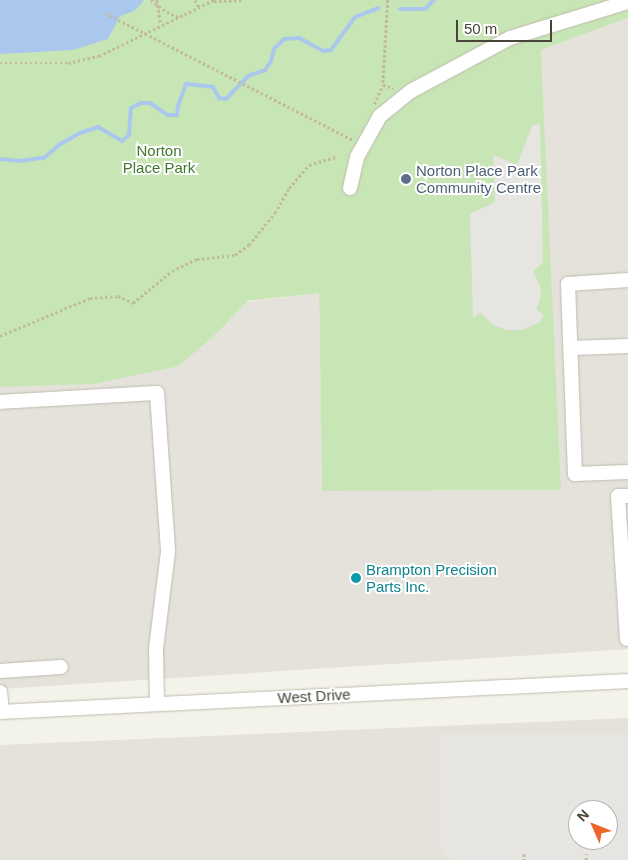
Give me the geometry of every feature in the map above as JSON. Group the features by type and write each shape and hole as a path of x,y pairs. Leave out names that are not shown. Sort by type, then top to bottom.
{"street":[{"path":"350,188 358,157 380,116 411,92 510,38 628,2"},
{"path":"628,280 568,284 575,474 628,472"},
{"path":"571,348 628,346"},
{"path":"0,402 157,392 168,552 156,649 157,704"},
{"path":"627,640 618,496 628,496"},
{"path":"0,671 61,668"},
{"name":"West Drive","path":"1,712 628,681"},
{"path":"0,692 1,712"}],"path":[{"path":"151,0 179,16"},
{"path":"157,0 161,25"},
{"path":"195,0 199,7"},
{"path":"0,63 68,64 99,56 213,0 243,0"},
{"path":"388,0 383,85 392,88 400,85"},
{"path":"105,13 349,137"},
{"path":"0,336 90,298 118,296 133,303 172,271 197,259 235,255 249,245 275,213 289,188 309,164 336,157"},
{"path":"524,854 524,860"},
{"path":"586,854 586,860"}],"shaded area":[{"path":"628,18 628,649 0,689 0,374 222,305 319,293 322,491 560,490 541,50"},
{"path":"540,123 543,262 533,271 541,289 536,309 544,315 540,322 522,330 507,330 493,325 481,313 473,318 470,214 495,202 493,155 517,165 532,126"},
{"path":"628,718 628,860 0,860 0,745"},
{"path":"439,734 628,734 628,860 456,860 444,856 440,849"}],"green space":[{"name":"Norton Place Park","path":"0,0 628,0 628,18 541,50 561,490 322,491 319,293 247,301 219,331 179,366 94,384 0,387"}],"water":[{"path":"0,0 143,0 143,2 134,11 120,16 108,39 73,50 0,54"}],"waterway":[{"path":"400,9 425,9 434,0"},
{"path":"0,159 18,161 44,158 59,145 80,133 98,127 122,141 129,135 131,108 141,103 150,103 168,115 177,115 178,106 186,84 213,87 219,98 226,99 248,76 265,70 271,61 274,49 284,39 299,38 323,51 331,50 355,17 378,8"}],"place":[{"name":"Norton Place Park Community Centre","path":"406,179"},
{"name":"Brampton Precision Parts Inc.","path":"356,578"}]}
